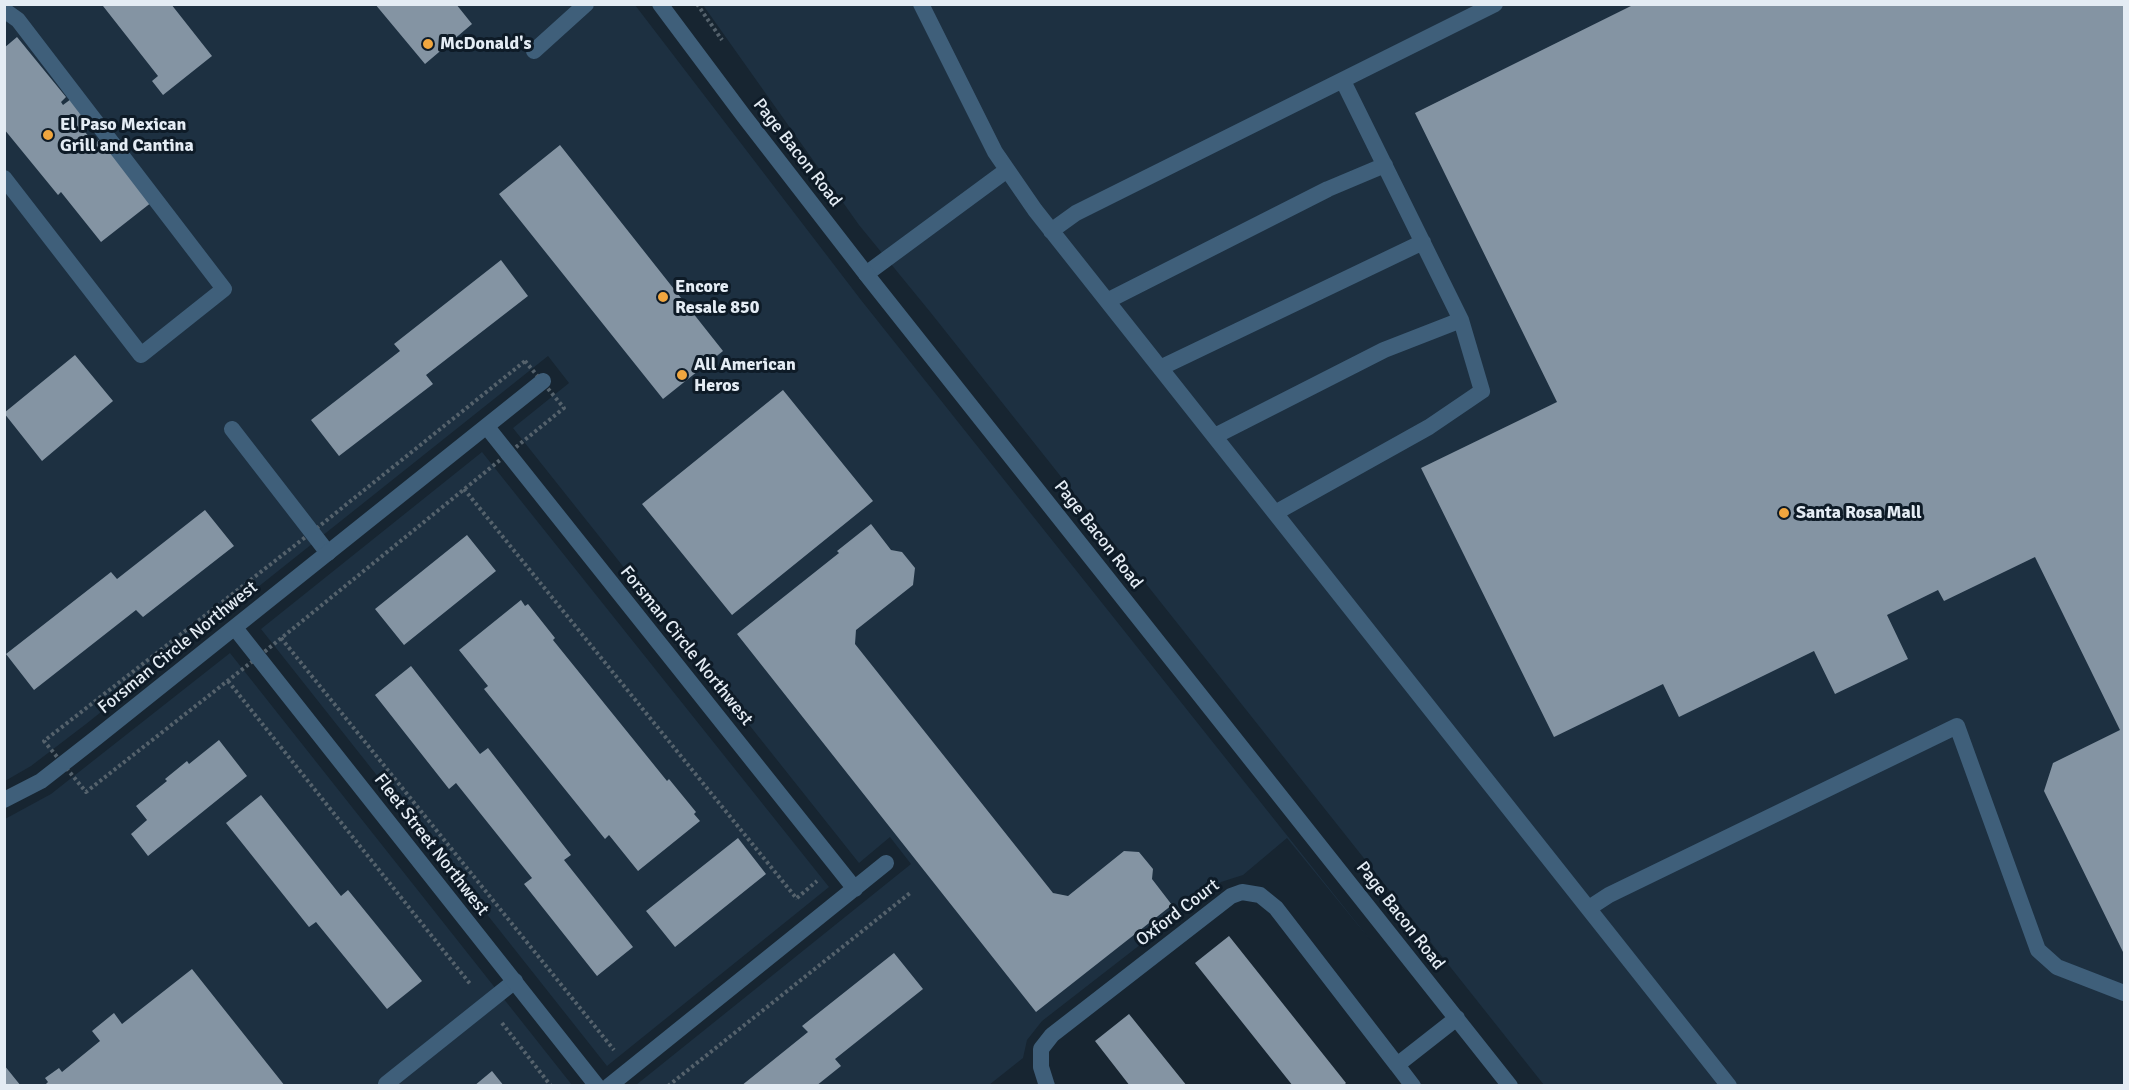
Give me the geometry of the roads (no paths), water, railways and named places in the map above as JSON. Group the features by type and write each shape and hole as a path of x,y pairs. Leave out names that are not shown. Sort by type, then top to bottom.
{"street":[{"path":"534,51 586,4"},
{"name":"Page Bacon Road","path":"660,4 866,274 1510,1086"},
{"path":"921,4 995,152 1051,231 1729,1086"},
{"path":"1051,231 1076,213 1496,4"},
{"path":"4,10 18,20 224,289 141,355 4,178"},
{"path":"1275,513 1428,427 1482,391 1461,320 1343,81"},
{"path":"1107,301 1328,189 1385,165"},
{"path":"866,274 1007,170"},
{"path":"1160,368 1423,242"},
{"path":"1215,436 1384,350 1461,320"},
{"name":"Forsman Circle Northwest","path":"4,800 41,781 543,381"},
{"name":"Forsman Circle Northwest","path":"487,427 855,889"},
{"path":"232,429 328,553"},
{"name":"Fleet Street Northwest","path":"235,628 597,1086"},
{"path":"1589,908 1609,895 1957,726 2038,950 2056,967 2124,993"},
{"path":"609,1086 886,863"},
{"name":"Oxford Court","path":"1047,1086 1041,1067 1041,1049 1052,1035 1231,896 1242,892 1260,895 1276,908 1413,1086"},
{"path":"386,1084 514,981"},
{"path":"1397,1065 1456,1018"}],"place":[{"name":"McDonald's","path":"428,44"},
{"name":"El Paso Mexican Grill and Cantina","path":"48,135"},
{"name":"Encore Resale 850","path":"663,297"},
{"name":"All American Heros","path":"682,375"},
{"name":"Santa Rosa Mall","path":"1784,513"}]}
